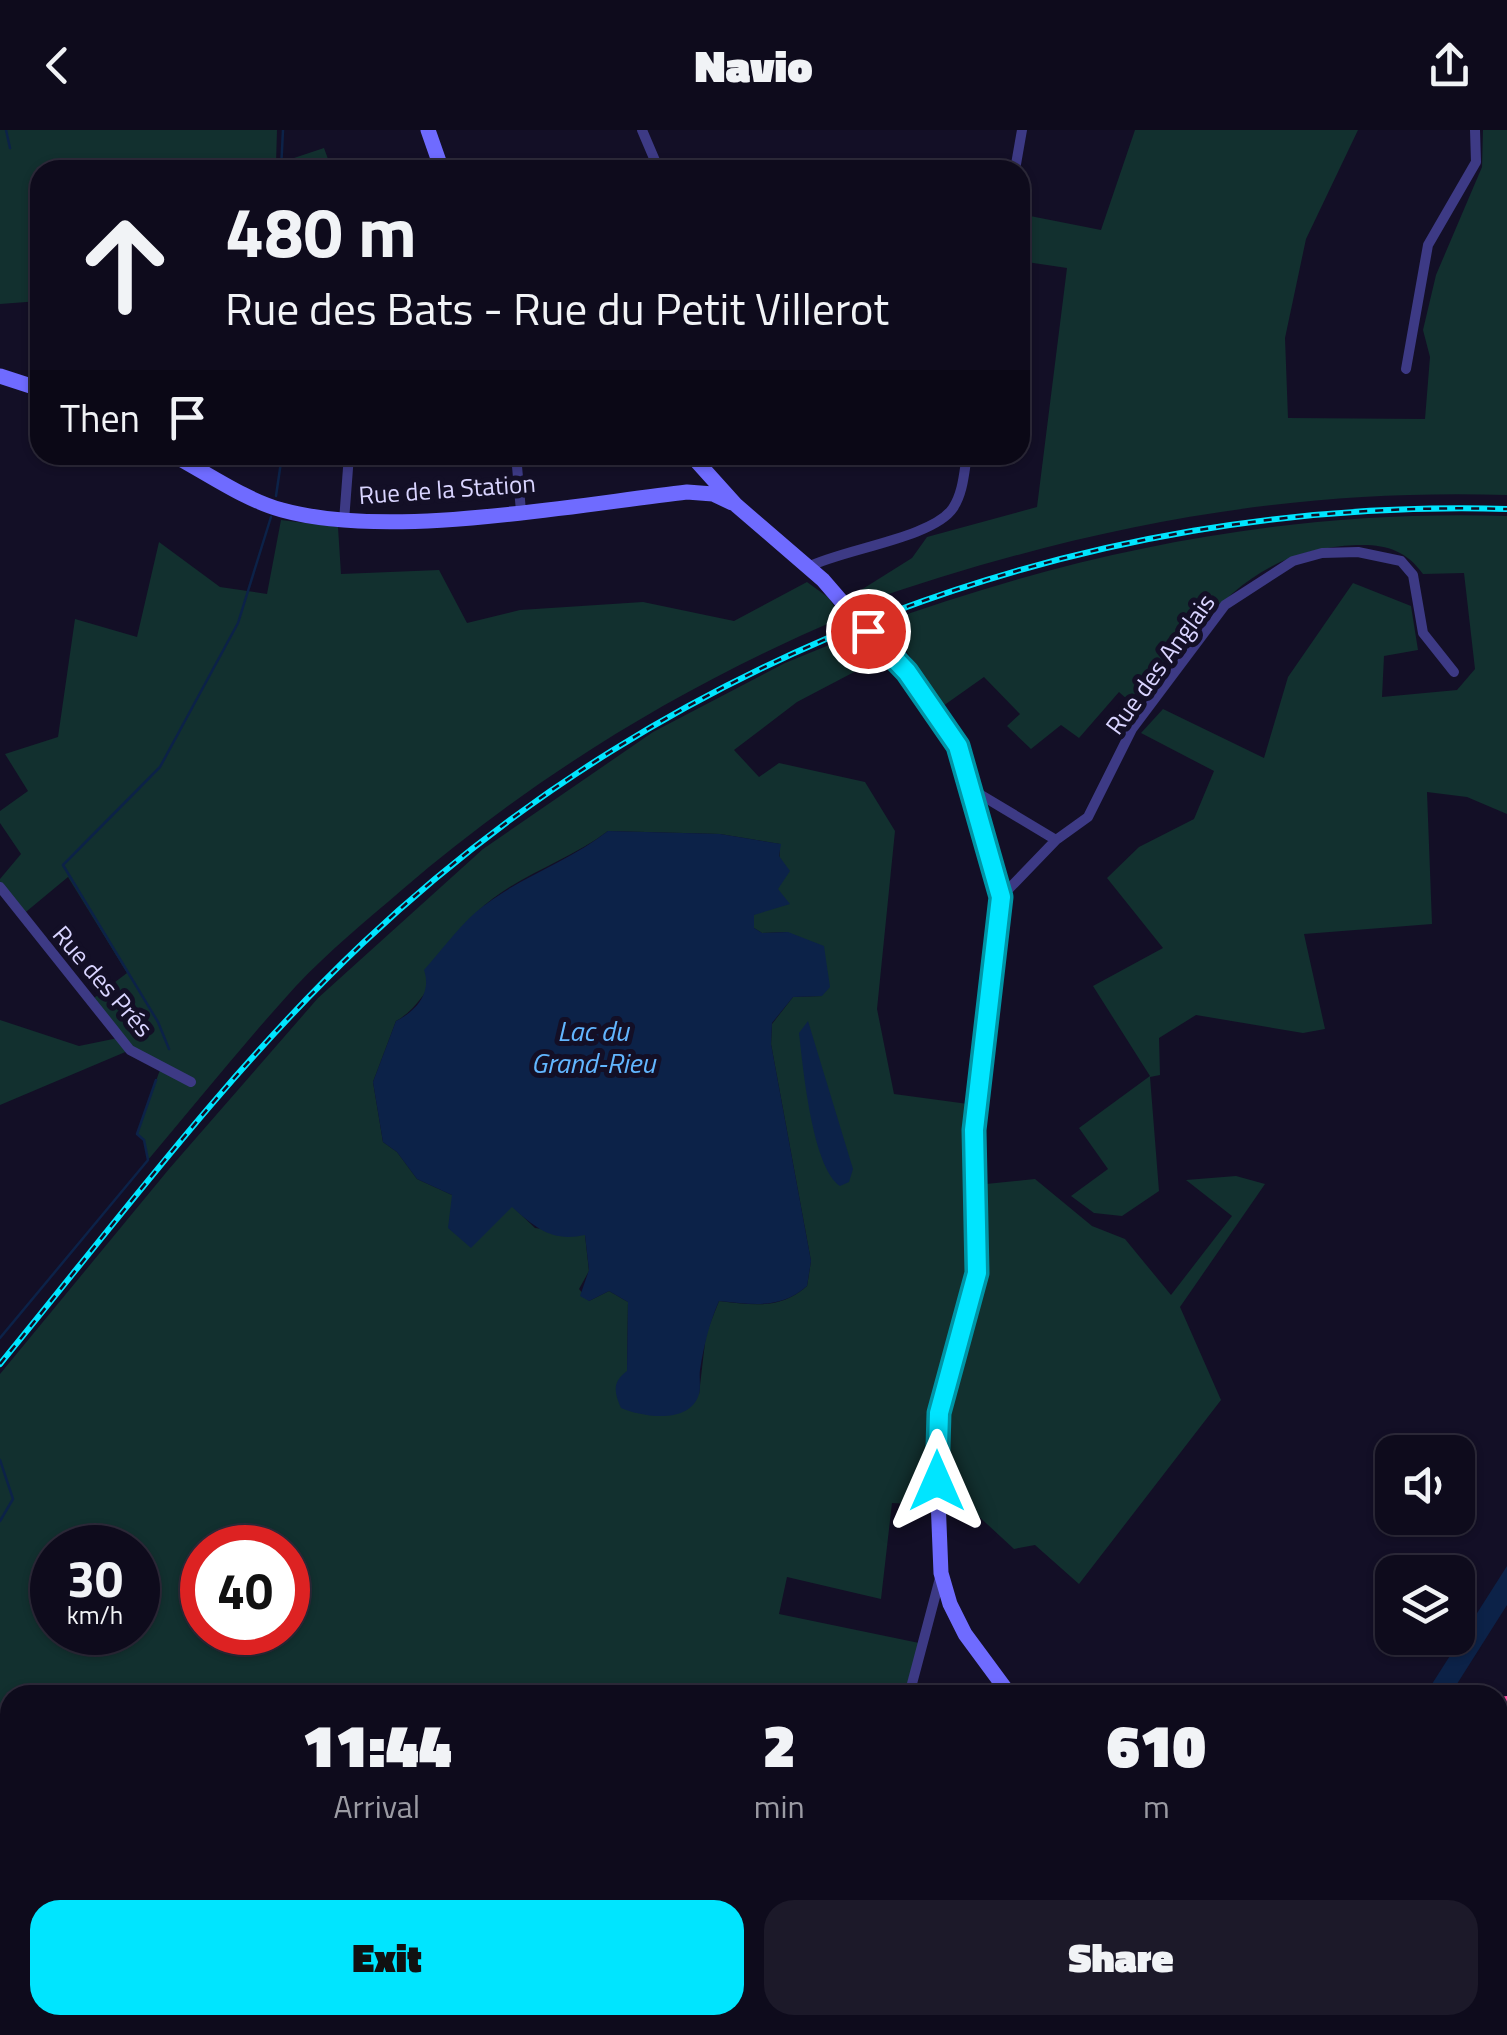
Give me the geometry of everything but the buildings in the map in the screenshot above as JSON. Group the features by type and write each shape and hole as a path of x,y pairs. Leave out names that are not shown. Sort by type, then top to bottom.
{"street":[{"path":"428,130 438,160"},
{"path":"642,130 655,160"},
{"path":"1017,160 1022,130"},
{"path":"1406,369 1428,245 1476,162 1476,130"},
{"path":"0,376 30,386"},
{"name":"Rue de la Station","path":"192,465 270,506 344,520 521,511 687,492 713,494 736,504"},
{"path":"344,520 348,465"},
{"path":"517,465 521,511"},
{"path":"701,465 736,504 808,567 938,713 958,746 1001,897 974,1130 977,1273 946,1378 937,1432 941,1572 950,1604 965,1634 1003,1685"},
{"path":"808,567 831,555 939,522 958,498 965,465"},
{"name":"Rue des Anglais","path":"1001,897 1056,840 1088,817 1132,729 1225,605 1293,561 1322,553 1358,552 1401,561 1413,575 1423,634 1454,672"},
{"path":"972,789 1056,840"},
{"name":"Rue des Prés","path":"0,888 130,1050 190,1082"},
{"path":"912,1685 941,1572"}],"green space":[{"path":"0,130 277,130 276,160 30,160 30,302 0,304"},
{"path":"1135,130 1358,130 1306,239 1285,338 1288,418 1425,419 1430,357 1423,330 1436,275 1482,167 1483,130 1507,130 1507,495 1340,499 1180,519 1021,554 862,603 861,590 912,558 927,537 1037,507 1067,268 1030,262 1030,216 1101,230"},
{"path":"324,148 328,160 288,160"},
{"path":"1507,516 1507,814 1467,797 1427,792 1432,924 1304,934 1325,1029 1303,1033 1196,1015 1159,1038 1160,1075 1150,1077 1159,1191 1122,1216 1094,1213 1071,1196 1108,1169 1079,1128 1150,1076 1093,986 1163,948 1107,878 1139,847 1194,819 1214,771 1141,733 1163,709 1264,758 1288,677 1353,583 1411,606 1418,650 1384,656 1382,697 1457,690 1475,669 1464,573 1423,574 1402,554 1367,545 1317,550 1283,561 1254,577 1204,622 1138,709 1119,692 1079,738 1061,725 1031,749 1007,726 1020,714 984,677 943,706 903,646 894,650 874,626 1029,576 1186,540 1345,520"},
{"path":"281,520 338,527 341,574 439,570 467,623 520,610 643,602 734,621 807,582 829,598 841,618 667,704 558,771 453,847 309,973 148,1160 144,1140 137,1134 161,1067 130,1050 0,1105 0,1020 79,1046 118,1038 90,1001 127,973 68,877 21,916 0,887 0,879 21,854 0,823 0,811 28,791 5,754 58,737 75,619 137,637 159,542 220,587 267,594"},
{"path":"856,634 877,660 797,702 734,750 759,777 779,763 865,782 895,831 877,1009 894,1094 968,1104 966,1186 1035,1179 1092,1226 1125,1239 1171,1295 1232,1216 1186,1180 1236,1176 1265,1184 1180,1307 1221,1400 1079,1584 1035,1545 1014,1549 960,1499 931,1505 892,1503 881,1599 787,1577 779,1614 924,1644 912,1685 0,1685 0,1374 169,1169 318,998 483,849 653,732 785,663","holes":["608,831 720,834 780,844 778,889 754,915 754,928 762,933 788,932 822,996 793,997 772,1024 771,1044 811,1261 807,1286 787,1299 755,1304 719,1301 706,1334 699,1394 627,1371 628,1302 609,1291 589,1301 579,1289 589,1271 585,1235 535,1228 512,1206 452,1195 417,1179 397,1152 383,1142 373,1082 396,1021 420,1000 466,924 507,889"]}],"water":[{"name":"Lac du Grand-Rieu","path":"608,831 720,834 781,844 779,856 790,871 778,889 790,904 754,915 754,928 762,933 788,932 824,946 830,987 822,996 793,997 772,1023 771,1044 811,1261 807,1286 776,1302 719,1301 703,1352 699,1394 686,1411 664,1416 621,1408 616,1388 627,1371 628,1302 609,1291 589,1301 580,1296 589,1270 585,1235 563,1237 546,1232 512,1207 471,1248 448,1228 452,1195 417,1179 397,1152 383,1142 373,1082 396,1021 416,1007 424,994 424,970 462,926 491,900"},
{"path":"808,1021 853,1169 849,1182 840,1186 822,1159 810,1115 799,1033"},
{"path":"1507,1566 1507,1605 1456,1685 1431,1685 1450,1655 1475,1655 1475,1616"}],"waterway":[{"path":"6,130 10,148"},
{"path":"282,160 283,130"},
{"path":"276,496 281,465"},
{"path":"169,1049 158,1022 63,865 160,767 238,623 271,517"},
{"path":"0,1338 148,1160 144,1140 137,1134 156,1080"},
{"path":"0,1460 13,1499 0,1521"}],"railway":[{"path":"0,1364 175,1147 314,992 363,943 483,840 612,751 749,675 892,612 1041,564 1193,531 1349,512 1507,509"}],"route":[{"path":"868,631 907,672 958,746 1001,897 974,1130 977,1273 939,1413 937,1481"}]}
